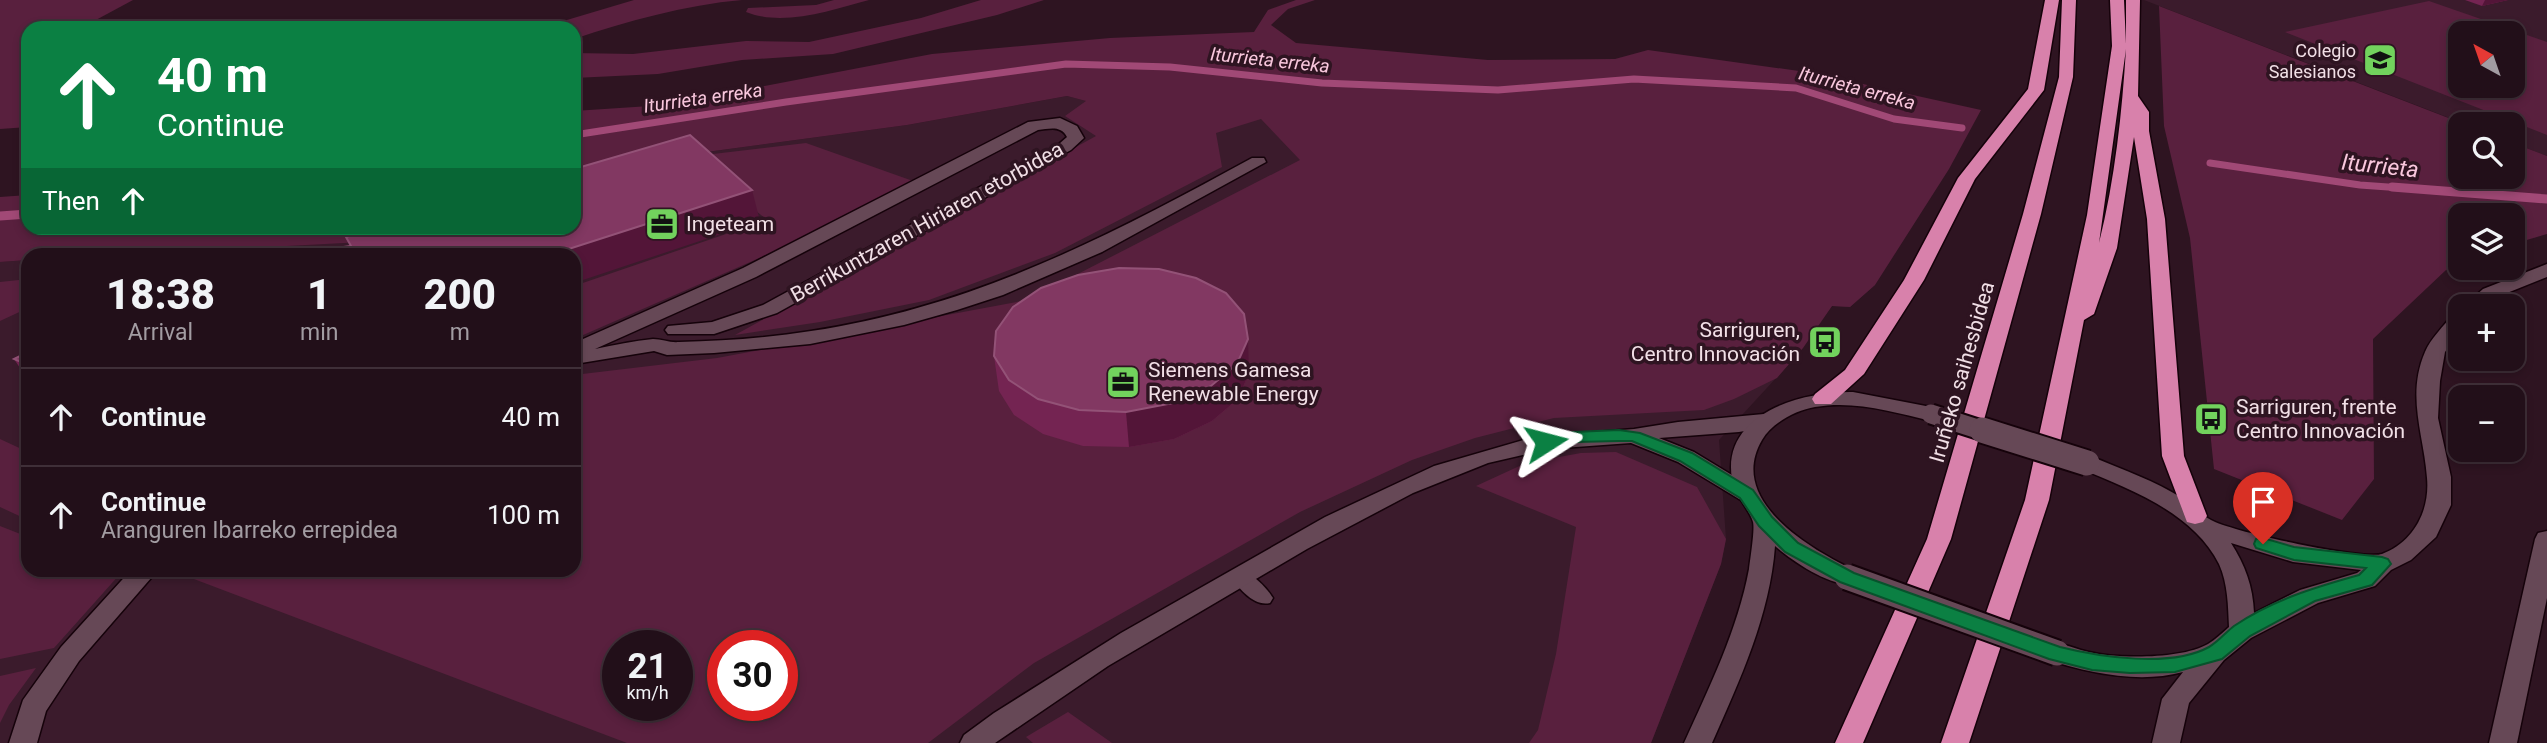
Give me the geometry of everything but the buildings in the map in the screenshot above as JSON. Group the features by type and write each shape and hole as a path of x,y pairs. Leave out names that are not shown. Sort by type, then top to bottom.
{"highway":[{"path":"1823,398 1853,374 1914,280 1967,178 2036,90 2052,0"},
{"name":"Iruñeko saihesbidea","path":"1849,743 1939,539 2032,214 2063,90 2069,0"},
{"path":"2070,344 2097,286 2114,223 2131,97 2131,2"},
{"path":"1955,743 2037,500 2102,176 2119,46 2131,2"},
{"path":"2131,97 2141,112 2141,131 2156,219 2173,456 2201,522"}],"street":[{"name":"Berrikuntzaren Hiriaren etorbidea","path":"581,348 671,322 1034,125 1060,123 1071,129 1076,138 1065,147 770,309 714,328 671,322"},
{"path":"581,356 656,345 667,349 751,346 806,339 931,310 1038,274 1118,237 1258,162"},
{"path":"2489,294 2547,270"},
{"path":"656,345 671,322"},
{"path":"2166,743 2176,699 2215,653 2242,631 2309,596 2366,580 2382,564 2402,554 2427,531 2439,505 2439,477 2427,418 2429,381 2435,352 2448,334"},
{"path":"974,743 1030,700 1335,520 1457,466 1520,447 1574,437 1634,436 1665,430 1738,427 1765,421 1788,409 1823,398 1866,399 1931,414 2087,463 2152,490 2201,522 2294,553 2382,564"},
{"path":"1746,494 1741,462 1750,440 1765,421"},
{"path":"1634,436 1686,457 1746,494 1765,522 1791,547 1847,577 2057,653 2092,663 2130,666 2175,664 2215,653"},
{"path":"1698,743 1734,664 1761,570 1765,522"},
{"path":"2201,522 2230,560 2244,606 2242,631"},
{"path":"2504,743 2547,539"},
{"path":"23,743 33,708 70,654 140,577"}],"lane":[{"path":"1240,576 1263,598"}],"shaded area":[{"path":"0,0 133,0 94,21 21,21 21,128 0,129"},
{"path":"634,0 742,0 657,15 581,37 581,21 564,21"},
{"path":"834,0 869,0 824,12 791,17 776,18 746,12 748,8 816,5"},
{"path":"981,0 1044,0 997,15 833,54 742,60 658,74 581,78 581,53 633,54 746,41 809,42 921,18"},
{"path":"1296,0 1315,0 1288,9 1271,25 1296,43 1488,60 1615,59 1648,50 1813,73 1981,110 1949,169 1875,285 1850,307 1832,306 1803,348 1777,378 1704,410 1554,418 1475,438 1412,460 1300,512 1034,663 928,743 627,743 189,577 581,577 581,374 717,358 1027,300 1300,160 1261,119 1216,133 1222,167 1055,253 929,300 820,322 735,335 1096,136 1065,116 1086,101 1067,96 907,125 699,153 581,186 581,111 665,105 932,54 1110,38 1254,32 1268,10"},
{"name":"Colegio Salesianos","path":"2144,0 2547,0 2547,156 2525,148 2525,112 2448,112 2448,117"},
{"path":"2429,1 2487,21 2448,21 2448,96 2285,32"},
{"path":"2159,6 2448,118 2448,189 2525,189 2525,148 2547,156 2547,234 2525,240 2525,203 2448,203 2448,269 2373,339 2374,479 2342,520 2214,469 2190,238 2164,126"},
{"path":"2525,34 2547,42 2547,135 2525,126 2525,112 2488,112 2453,98 2525,98"},
{"path":"1067,96 1087,101 1261,119 1875,285 1850,307 1832,306 1788,365 1719,440 1726,539 1721,564 1651,743 0,743 0,262 21,260 21,577 581,577 581,248 234,248 455,235 581,235 581,224 699,153 907,125"},
{"path":"806,143 913,181 773,252 581,336 581,284 767,220 699,163 651,168 713,154"},
{"path":"21,196 21,235 405,235 382,241 248,248 21,248 21,260 0,262 0,197"},
{"path":"21,280 21,311 0,321 0,282"},
{"path":"0,439 21,449 21,517 0,507"},
{"path":"1616,452 1697,487 1726,539 1721,564 1651,743 1529,743 1538,730 1556,654 1576,527 1476,486 1526,463 1581,453"},
{"path":"0,526 21,534 21,577 117,577 54,648 0,659"},
{"path":"36,668 9,705 0,723 0,676"},
{"path":"1068,712 1112,743 1033,743 1026,737"}],"waterway":[{"name":"Iturrieta erreka","path":"581,134 786,102 1066,64 1170,67 1322,83 1498,90 1634,79 1796,88 1894,119 1962,128"},
{"name":"Iturrieta","path":"2210,163 2360,185 2416,189"},
{"name":"Iturrieta","path":"2392,187 2547,199"},
{"name":"Iturrieta erreka","path":"0,216 21,214"}],"place":[{"name":"Colegio Salesianos","path":"2380,60"},
{"name":"Ingeteam","path":"662,224"},
{"name":"Sarriguren, Centro Innovación","path":"1825,342"},
{"name":"Siemens Gamesa Renewable Energy","path":"1123,382"},
{"name":"Sarriguren, frente Centro Innovación","path":"2211,419"}],"route":[{"path":"1546,442 1574,437 1619,435 1634,436 1657,445 1686,457 1746,494 1765,522 1791,547 1818,563 1847,577 2057,653 2092,663 2130,666 2175,664 2215,653 2258,622 2309,596 2366,580 2382,564 2294,553 2263,544"}]}
